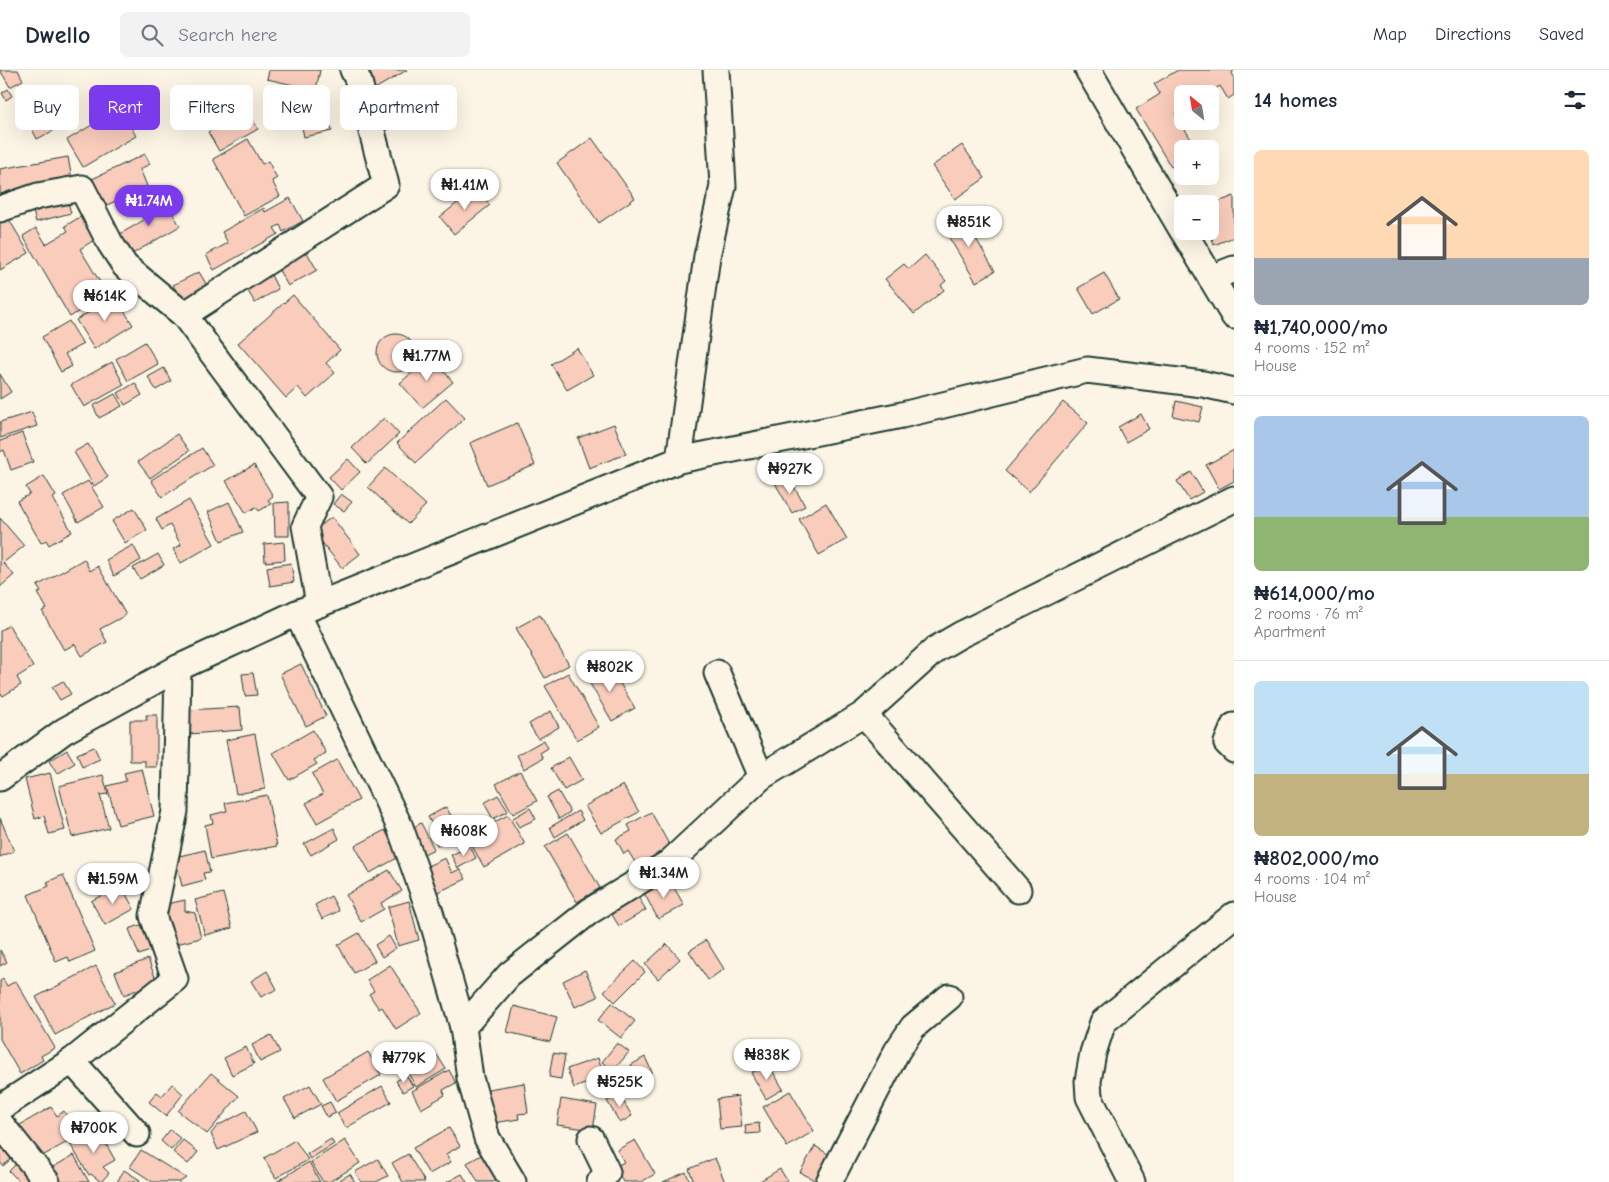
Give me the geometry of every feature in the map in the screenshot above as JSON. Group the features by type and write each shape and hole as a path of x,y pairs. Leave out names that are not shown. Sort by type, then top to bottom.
{"street":[{"path":"184,315 386,185 359,82 353,70"},
{"path":"679,460 707,256 723,186 716,70"},
{"path":"1088,70 1174,216"},
{"path":"0,208 38,196 82,188 110,243 125,266 184,315 319,498 305,526 308,608 400,827 430,912 463,1027 470,1078 487,1138 513,1182"},
{"path":"1188,240 1234,316"},
{"path":"1211,278 1234,269"},
{"path":"0,778 64,731 178,668 308,608 679,460 902,415 1087,370 1203,384 1234,391"},
{"path":"463,1027 509,975 590,911 669,863 761,777 864,714 936,649 960,635 1234,499"},
{"path":"0,1108 72,1061 175,979 153,916 175,811 178,668"},
{"path":"717,673 761,777"},
{"path":"864,714 1018,890"},
{"path":"1234,726 1227,743 1234,750"},
{"path":"1132,1182 1088,1097 1092,1053 1103,1022 1234,915"},
{"path":"829,1182 897,1050 913,1027 949,997"},
{"path":"72,1061 137,1134"},
{"path":"0,1123 47,1182"},
{"path":"591,1139 607,1172 600,1182"}],"building":[{"path":"0,70 18,70 23,80 10,87"},
{"path":"269,70 320,70 317,85 294,85 267,79"},
{"path":"374,70 407,70 382,85 370,85 364,75"},
{"path":"1178,70 1234,70 1232,73 1234,77 1234,95 1228,99 1219,85 1174,85 1174,130 1185,130 1192,140 1174,140 1174,165 1171,167 1136,109 1160,94 1154,84"},
{"path":"8,89 12,96 6,100 2,93"},
{"path":"253,120 258,129 219,151 208,132 211,130 253,130"},
{"path":"330,123 332,131 304,137 303,130 330,130"},
{"path":"89,127 89,130 133,130 136,136 83,167 67,140"},
{"path":"32,130 53,130 53,131 37,139"},
{"path":"592,138 635,198 599,223 557,163"},
{"path":"248,139 262,164 268,161 277,178 272,181 280,196 244,216 213,159"},
{"path":"962,145 985,178 955,199 932,166"},
{"path":"145,154 150,164 140,169 147,186 101,208 88,181"},
{"path":"68,157 73,185 0,198 0,169"},
{"path":"476,188 490,205 454,234 440,217"},
{"path":"163,196 180,226 127,257 115,237 144,220 138,210"},
{"path":"1234,196 1234,237 1214,245 1213,240 1219,240 1219,202"},
{"path":"290,198 303,221 283,232 280,225 274,228 278,234 214,270 206,255 228,243 222,232 264,208 265,212"},
{"path":"67,199 71,213 36,222 32,208"},
{"path":"962,215 995,271 976,282 942,226"},
{"path":"7,216 29,253 0,270 0,220"},
{"path":"80,217 94,240 80,249 100,282 77,295 84,308 70,317 23,236 36,228 46,244 68,231 65,226"},
{"path":"305,249 317,270 288,286 276,265"},
{"path":"925,255 946,281 941,285 944,290 914,314 885,279 904,264 909,269"},
{"path":"199,272 208,287 182,302 173,285"},
{"path":"270,273 278,289 255,303 245,286"},
{"path":"1104,273 1119,299 1093,314 1078,288"},
{"path":"293,295 340,350 326,363 335,373 307,398 298,387 286,398 238,343"},
{"path":"115,296 133,325 94,349 76,320"},
{"path":"69,321 83,344 65,354 72,366 61,372 42,337"},
{"path":"396,334 410,339 415,353 410,367 396,372 382,367 377,353 382,339"},
{"path":"145,342 158,364 128,381 116,359"},
{"path":"577,348 593,375 567,390 551,364"},
{"path":"431,356 453,382 422,408 400,383"},
{"path":"112,362 124,385 84,407 71,385"},
{"path":"164,368 171,381 156,390 148,377"},
{"path":"0,374 11,392 0,399"},
{"path":"135,383 142,395 125,405 118,393"},
{"path":"115,394 122,406 99,418 93,406"},
{"path":"446,398 465,418 416,463 397,443"},
{"path":"1176,401 1203,407 1199,422 1173,416"},
{"path":"1063,402 1088,423 1029,492 1005,471"},
{"path":"32,412 37,426 0,438 0,422"},
{"path":"1141,414 1149,429 1126,442 1118,427"},
{"path":"384,418 399,434 367,464 352,448"},
{"path":"517,423 535,465 487,485 470,443"},
{"path":"614,424 626,454 589,468 578,438"},
{"path":"22,433 33,462 11,470 4,450 0,452 0,441"},
{"path":"177,434 189,451 150,478 138,462"},
{"path":"88,444 108,477 94,486 74,452"},
{"path":"202,448 213,465 162,497 151,480"},
{"path":"1234,450 1234,481 1219,489 1206,465"},
{"path":"348,459 360,472 341,490 329,477"},
{"path":"254,465 273,496 268,500 271,504 259,511 256,507 246,513 226,481"},
{"path":"385,468 426,505 408,524 368,487"},
{"path":"1191,472 1203,492 1189,500 1177,481"},
{"path":"44,476 56,496 53,498 72,532 49,545 46,540 41,543 17,501 30,494 26,487"},
{"path":"788,476 805,506 792,513 775,483"},
{"path":"88,481 104,507 78,522 63,495"},
{"path":"341,494 352,502 344,511 333,504"},
{"path":"189,500 214,544 181,563 173,549 181,545 170,525 162,530 156,519"},
{"path":"229,502 243,532 221,541 208,512"},
{"path":"289,502 289,536 275,536 274,503"},
{"path":"826,503 847,539 819,555 799,519"},
{"path":"134,508 147,530 125,543 112,521"},
{"path":"332,517 360,554 342,568 313,531"},
{"path":"0,518 24,546 3,563 14,575 0,587"},
{"path":"284,542 285,560 265,562 264,544"},
{"path":"133,545 141,560 114,576 106,560"},
{"path":"158,554 164,565 140,579 133,568"},
{"path":"84,559 90,571 98,566 126,615 100,629 107,642 82,656 75,644 64,650 42,611 47,609 38,593 41,592 37,586"},
{"path":"291,563 294,582 270,586 267,567"},
{"path":"540,615 569,665 545,678 516,628"},
{"path":"9,625 33,667 17,677 21,685 3,696 0,693 0,631"},
{"path":"301,664 326,716 306,726 280,674"},
{"path":"608,664 635,708 612,721 586,677"},
{"path":"253,673 257,695 245,696 242,674"},
{"path":"568,673 599,727 577,740 545,686"},
{"path":"63,681 71,694 60,700 52,687"},
{"path":"240,707 242,730 189,734 187,710"},
{"path":"551,711 559,727 538,739 529,724"},
{"path":"146,715 157,715 157,767 145,767 145,761 130,761 130,720 147,720"},
{"path":"313,730 326,753 314,760 317,764 289,780 273,753"},
{"path":"255,734 265,789 236,794 226,740"},
{"path":"544,740 548,748 540,753 543,758 524,769 517,755"},
{"path":"94,747 100,759 82,767 77,754"},
{"path":"67,750 75,763 57,774 49,761"},
{"path":"569,757 582,780 564,790 551,768"},
{"path":"337,760 359,800 317,823 306,803 323,794 312,774"},
{"path":"142,769 154,816 118,825 107,786 126,781 124,773"},
{"path":"520,771 537,801 513,814 496,784"},
{"path":"50,773 65,830 49,834 44,816 35,819 25,779"},
{"path":"103,775 108,794 100,795 109,828 72,837 59,786"},
{"path":"623,785 639,812 601,833 585,806"},
{"path":"558,791 570,812 559,819 547,797"},
{"path":"267,795 277,846 211,859 205,825 213,823 211,815 227,811 225,803"},
{"path":"498,795 508,811 493,819 484,803"},
{"path":"446,807 461,833 438,846 430,833 435,830 428,817"},
{"path":"530,808 536,819 519,827 513,818"},
{"path":"578,811 583,820 555,837 550,827"},
{"path":"651,812 671,848 638,867 628,851 624,854 616,839 631,831 628,825"},
{"path":"508,815 525,844 484,867 471,844 490,833 487,826"},
{"path":"0,818 14,851 0,857"},
{"path":"421,823 434,849 420,856 407,831"},
{"path":"334,828 339,839 311,855 304,844"},
{"path":"385,830 399,857 370,873 355,846"},
{"path":"568,833 600,888 577,902 545,847"},
{"path":"470,846 476,858 458,868 451,855"},
{"path":"205,850 210,872 203,873 205,880 182,886 175,857"},
{"path":"445,858 452,873 460,869 466,879 434,894 423,868"},
{"path":"389,870 402,891 381,903 384,909 361,922 346,895"},
{"path":"63,875 95,951 70,962 68,957 56,962 28,895 49,886 47,882"},
{"path":"669,879 684,905 658,919 644,893"},
{"path":"121,885 134,909 105,925 91,901"},
{"path":"223,893 232,928 205,935 195,900"},
{"path":"636,893 646,910 619,926 609,910"},
{"path":"331,896 339,911 322,919 315,905"},
{"path":"185,900 185,911 195,913 201,938 168,946 158,906"},
{"path":"409,901 419,940 398,946 388,907"},
{"path":"146,923 155,949 139,955 129,929"},
{"path":"359,933 375,961 354,973 338,945"},
{"path":"389,936 396,948 382,957 375,945"},
{"path":"706,940 724,969 708,980 689,951"},
{"path":"667,944 680,959 658,979 645,964"},
{"path":"0,950 7,962 0,966"},
{"path":"148,959 157,982 124,995 115,972"},
{"path":"635,961 645,972 615,1002 604,991"},
{"path":"390,965 421,1013 396,1029 382,1007 379,1009 369,994 374,991 367,980"},
{"path":"96,966 115,1003 55,1035 36,997"},
{"path":"585,970 598,997 575,1007 563,981"},
{"path":"267,971 277,989 261,997 251,981"},
{"path":"3,979 7,986 16,981 55,1048 41,1056 43,1060 20,1074 0,1039 0,981"},
{"path":"612,1003 635,1021 621,1038 598,1020"},
{"path":"514,1006 557,1017 550,1042 507,1032"},
{"path":"271,1035 280,1052 260,1062 252,1045"},
{"path":"617,1043 629,1052 613,1071 602,1062"},
{"path":"246,1047 254,1064 232,1075 224,1058"},
{"path":"368,1052 381,1075 336,1101 323,1078"},
{"path":"553,1053 565,1055 561,1079 549,1077"},
{"path":"437,1055 446,1069 416,1087 408,1073"},
{"path":"645,1057 652,1072 638,1079 631,1065"},
{"path":"598,1058 604,1077 574,1088 567,1069"},
{"path":"768,1063 783,1089 766,1099 751,1073"},
{"path":"449,1070 456,1083 443,1090 445,1095 421,1109 412,1091"},
{"path":"211,1073 239,1096 207,1134 178,1111"},
{"path":"406,1075 413,1086 403,1092 396,1081"},
{"path":"524,1083 528,1113 518,1114 519,1119 493,1123 488,1089"},
{"path":"172,1084 183,1094 166,1116 149,1102 157,1092 162,1096"},
{"path":"310,1085 321,1104 295,1118 284,1099"},
{"path":"382,1086 391,1102 346,1128 337,1113"},
{"path":"790,1091 814,1131 787,1147 763,1107"},
{"path":"619,1094 632,1116 620,1123 607,1101"},
{"path":"738,1096 742,1127 720,1129 717,1099"},
{"path":"561,1099 597,1105 593,1130 557,1125"},
{"path":"330,1102 336,1113 327,1117 321,1106"},
{"path":"51,1107 57,1116 64,1111 73,1127 64,1132 69,1141 39,1158 20,1125"},
{"path":"246,1111 257,1132 218,1150 211,1134 217,1126"},
{"path":"759,1123 760,1133 746,1134 745,1125"},
{"path":"97,1128 115,1160 103,1167 109,1173 101,1182 91,1174 89,1175 70,1144"},
{"path":"449,1128 460,1146 446,1154 451,1162 429,1174 413,1148"},
{"path":"170,1130 181,1139 171,1150 161,1141"},
{"path":"0,1135 17,1154 3,1166 0,1162"},
{"path":"331,1139 334,1144 310,1159 307,1154"},
{"path":"183,1140 198,1152 188,1164 173,1152"},
{"path":"295,1140 308,1160 276,1178 264,1158"},
{"path":"345,1140 360,1163 329,1182 323,1182 311,1162"},
{"path":"635,1140 655,1174 641,1182 623,1182 615,1167 624,1162 617,1150"},
{"path":"815,1146 833,1157 818,1182 800,1172"},
{"path":"141,1150 186,1178 180,1182 153,1182 130,1167"},
{"path":"485,1153 500,1178 493,1182 478,1182 467,1163"},
{"path":"408,1154 425,1182 403,1182 392,1163"},
{"path":"74,1155 89,1182 55,1182 48,1170"},
{"path":"715,1158 725,1182 694,1182 689,1169"},
{"path":"21,1159 36,1182 20,1182 9,1171"},
{"path":"378,1159 388,1176 376,1182 361,1182 355,1172"},
{"path":"309,1162 320,1182 276,1182"},
{"path":"780,1169 788,1182 758,1182"},
{"path":"124,1170 140,1180 139,1182 117,1182"},
{"path":"686,1172 690,1182 663,1182"},
{"path":"350,1174 355,1182 336,1182"},
{"path":"462,1174 467,1182 447,1182"}]}
